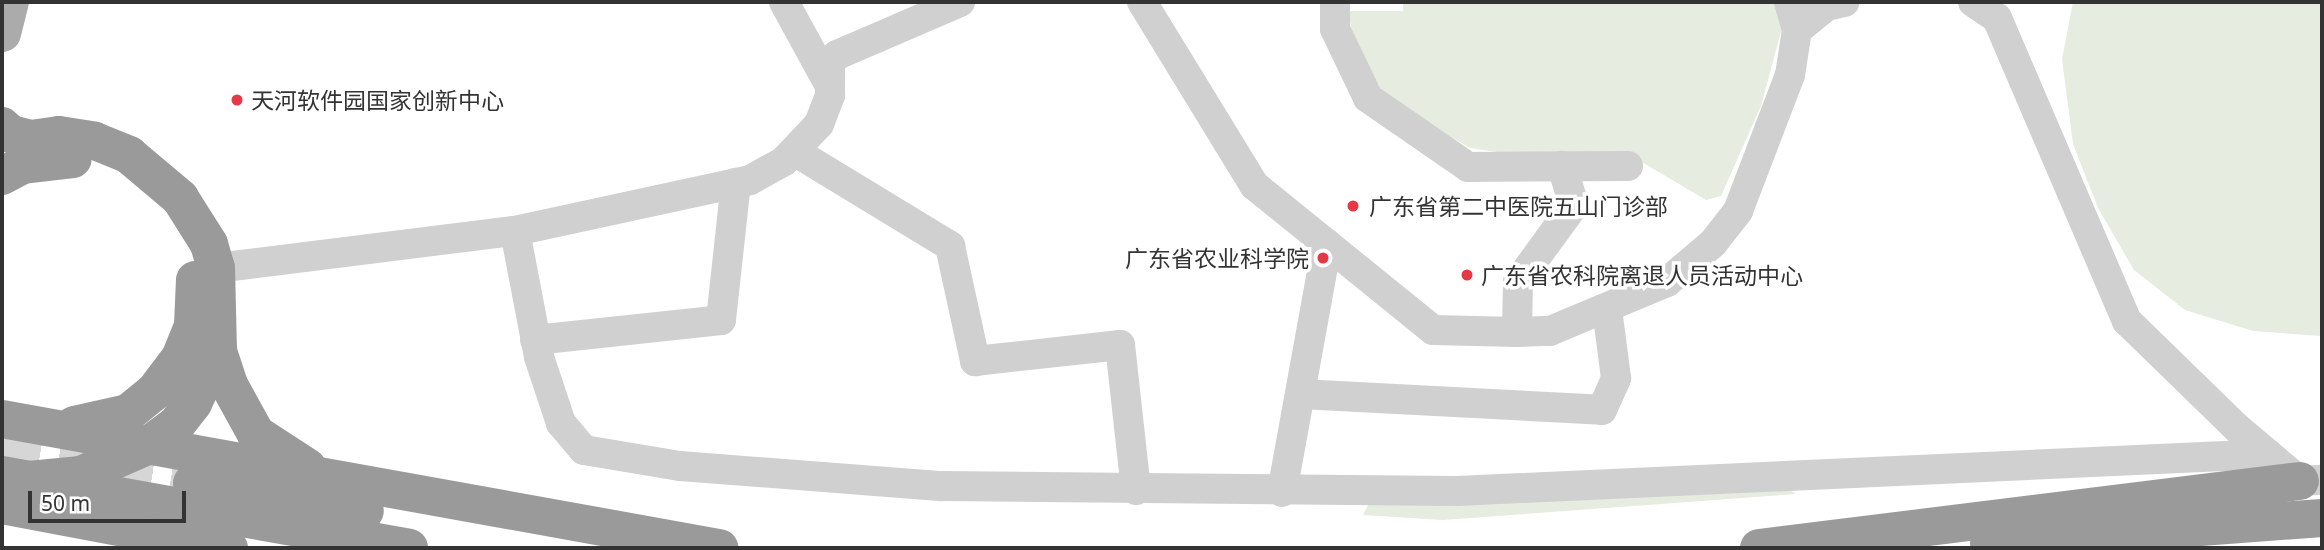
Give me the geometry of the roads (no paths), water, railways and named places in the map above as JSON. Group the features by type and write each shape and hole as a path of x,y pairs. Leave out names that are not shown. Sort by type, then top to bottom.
{"highway":[{"path":"2,126 11,134 31,139 59,135 95,141 129,155 180,198 209,244 216,268 218,351 229,385 256,434 296,463 356,483"},
{"path":"2,176 53,158 84,159 113,168 167,207 180,228 195,273 193,325 180,358 155,391 128,413 104,421 48,427"},
{"path":"11,487 81,475 148,446 176,425 193,403 218,351"},
{"path":"2,419 719,548"},
{"path":"1759,548 2311,480"},
{"path":"192,483 427,522 658,548"},
{"path":"11,487 229,548"},
{"path":"11,487 409,548"},
{"path":"1926,548 2322,518"}],"main road":[{"path":"2,33 10,2"}],"street":[{"path":"784,2 830,86"},
{"path":"1142,2 1254,185 1433,330 1517,332 1550,331 1667,282 1713,243 1738,211 1790,75 1793,16 1845,2"},
{"path":"1335,2 1335,29 1368,98 1468,167 1628,166"},
{"path":"1973,2 1997,18 2127,321 2267,454 2311,480"},
{"path":"216,268 515,231 736,183 784,161 819,124 830,86 830,62 837,55 952,3"},
{"path":"794,151 950,246 975,361 1120,345 1136,489"},
{"path":"1517,332 1518,282 1574,205 1562,166"},
{"path":"535,340 721,320 736,183"},
{"path":"515,231 535,340 561,423 584,450 680,466 928,485 1282,492 1457,491 2267,454"},
{"path":"1282,492 1327,244"},
{"path":"1300,394 1602,410 1616,378 1607,309"}],"tunnel":[{"path":"2,452 192,483"}],"place":[{"name":"天河软件园国家创新中心","path":"237,100"},
{"name":"广东省第二中医院五山门诊部","path":"1353,206"},
{"name":"广东省农业科学院","path":"1323,258"},
{"name":"广东省农科院离退人员活动中心","path":"1467,275"}]}
